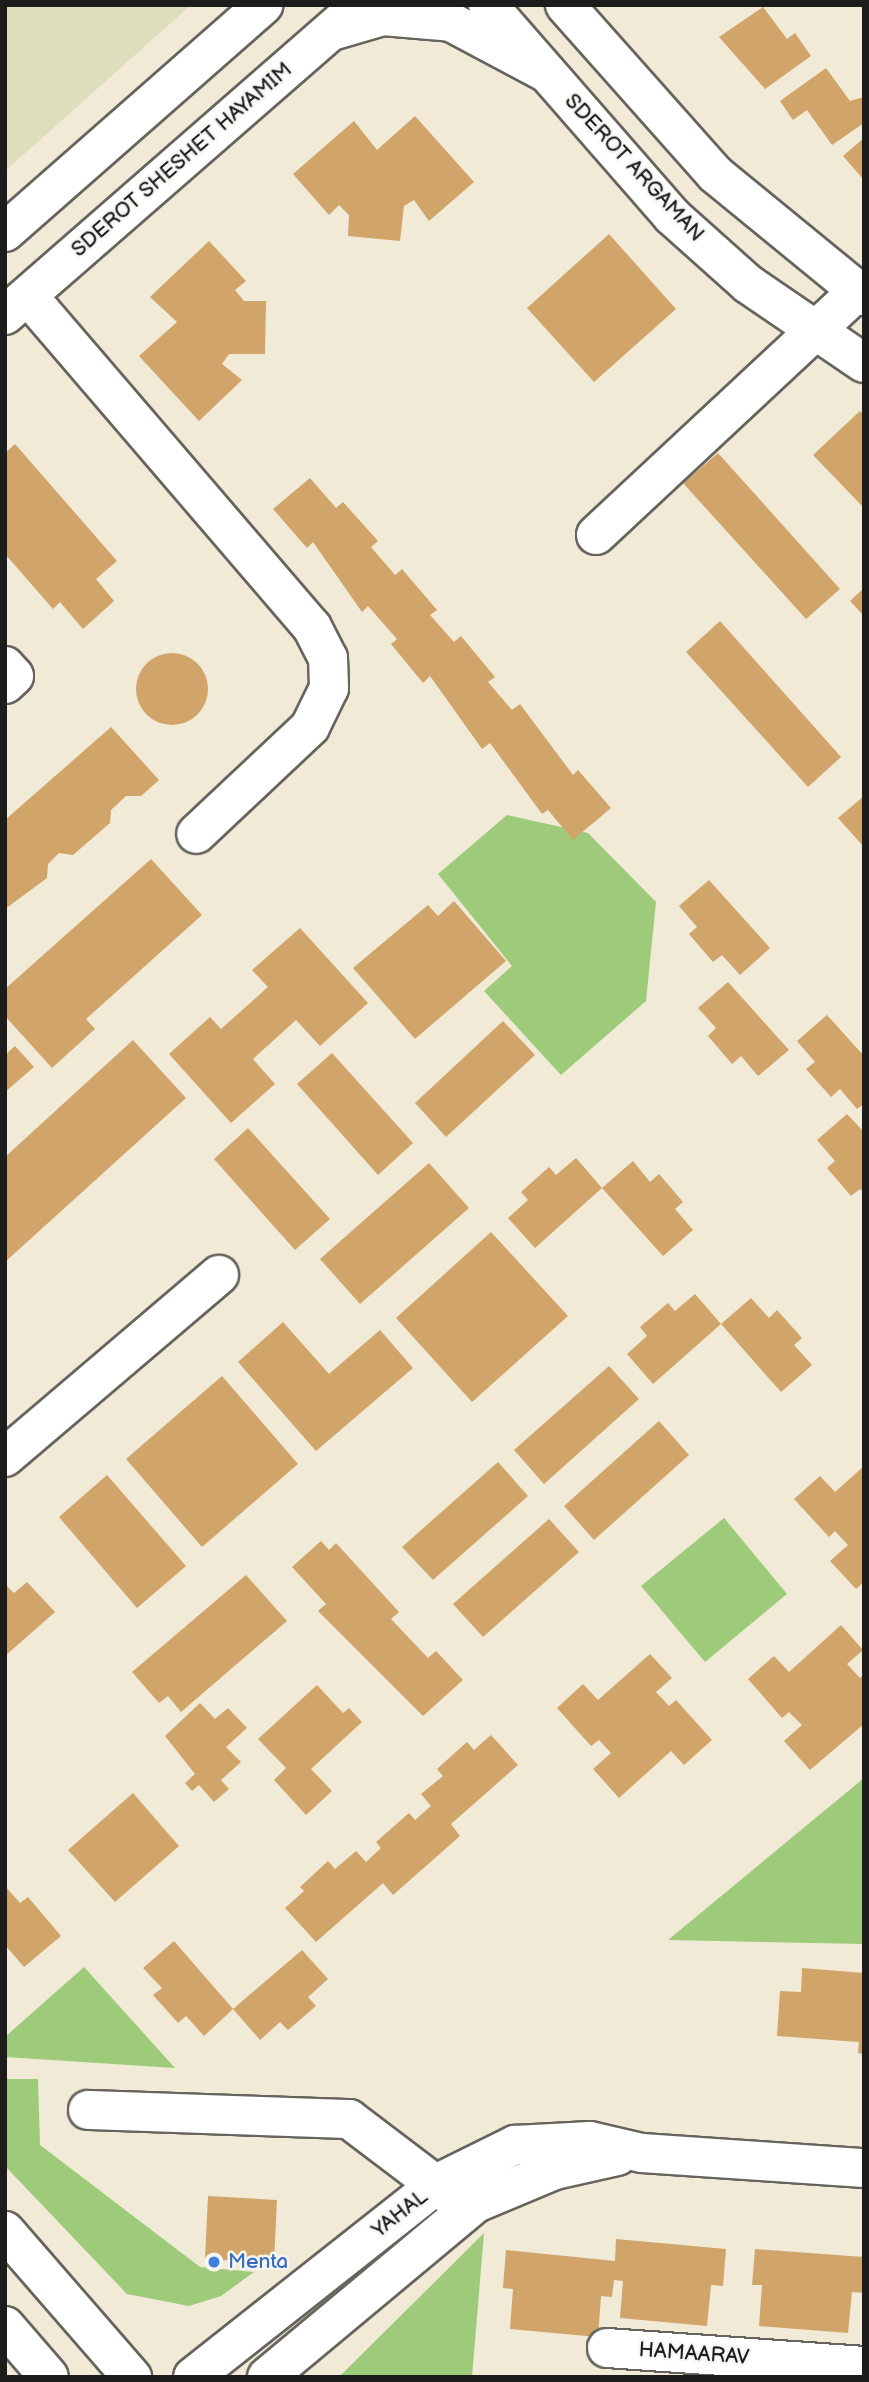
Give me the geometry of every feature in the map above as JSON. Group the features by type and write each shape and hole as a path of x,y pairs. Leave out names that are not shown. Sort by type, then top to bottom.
{"street":[{"path":"208,53 245,5"},
{"path":"5,232 262,5"},
{"name":"SDEROT SHESHET HAYAMIM","path":"14,308 360,5"},
{"name":"SDEROT ARGAMAN","path":"488,5 673,216 812,331 864,363"},
{"path":"565,5 715,174 860,294 812,331 596,536"},
{"path":"327,33 383,16 451,22 547,73"},
{"path":"14,308 291,642 308,682 299,738 196,834"},
{"path":"5,666 14,676 5,684"},
{"path":"5,1457 219,1275"},
{"path":"88,2110 349,2119 440,2182 466,2210"},
{"name":"YAHAL","path":"193,2377 440,2182 489,2154 540,2141 590,2141 642,2153 864,2168"},
{"name":"YAHAL","path":"278,2371 466,2210 555,2170 642,2153"},
{"path":"5,2231 132,2377"},
{"path":"5,2326 49,2377"},
{"name":"HAMAARAV","path":"607,2348 864,2366"}],"shaded area":[{"path":"5,5 191,5 5,171"}],"green space":[{"path":"507,815 588,833 656,902 646,1001 561,1075 484,991 512,966 438,874"},
{"path":"724,1518 787,1594 705,1662 641,1586"},
{"path":"864,1778 864,1944 668,1940"},
{"path":"84,1967 175,2068 5,2057 5,2037"},
{"path":"5,2079 38,2079 40,2145 200,2267 254,2272 221,2296 189,2306 127,2294 5,2166"},
{"path":"484,2233 472,2377 339,2377"}],"building":[{"path":"763,7 787,39 795,33 811,56 765,89 719,37"},
{"path":"826,68 850,101 864,97 864,123 832,145 807,110 793,120 780,101"},
{"path":"415,116 474,182 429,221 414,200 404,206 400,241 348,236 349,215 339,205 329,215 293,174 354,121 377,150"},
{"path":"864,138 864,180 843,156"},
{"path":"609,234 676,309 594,382 527,308"},
{"path":"209,241 246,281 235,290 244,301 266,301 265,354 229,354 222,364 242,380 199,421 139,356 177,322 150,297"},
{"path":"860,411 864,415 864,508 813,455"},
{"path":"15,444 117,561 96,579 114,601 83,629 60,602 53,609 5,554 5,453"},
{"path":"718,453 840,589 806,619 683,483"},
{"path":"310,478 336,508 343,502 378,541 371,547 395,575 402,569 437,610 430,615 454,642 461,636 495,677 488,682 512,710 520,704 573,775 578,770 611,808 573,840 548,810 542,814 490,743 482,749 430,676 423,683 391,644 397,639 368,606 362,612 313,542 307,548 273,509"},
{"path":"864,588 864,616 850,601"},
{"path":"720,621 841,757 808,787 686,652"},
{"path":"172,653 192,659 202,669 208,689 202,709 192,719 172,725 152,719 142,709 136,689 142,669 152,659"},
{"path":"111,727 159,780 141,796 126,796 111,810 110,823 73,855 59,853 48,864 47,878 5,909 5,820"},
{"path":"864,796 864,847 838,818"},
{"path":"151,859 202,915 86,1019 95,1029 52,1068 5,1016 5,989"},
{"path":"709,880 770,948 740,975 722,955 713,962 689,934 697,927 679,906"},
{"path":"454,901 506,961 415,1039 353,968 428,905 438,916"},
{"path":"300,928 368,1003 320,1046 296,1020 253,1059 275,1084 231,1123 169,1054 210,1017 221,1029 268,987 252,970"},
{"path":"728,982 789,1050 758,1076 741,1056 732,1064 708,1036 716,1028 698,1008"},
{"path":"827,1015 864,1056 864,1104 857,1109 840,1089 831,1097 806,1069 815,1062 797,1041"},
{"path":"503,1021 535,1055 446,1137 415,1103"},
{"path":"133,1040 186,1098 5,1262 5,1157"},
{"path":"15,1046 34,1067 5,1092 5,1055"},
{"path":"332,1053 413,1143 378,1175 297,1084"},
{"path":"847,1114 864,1132 864,1193 860,1189 851,1196 827,1168 835,1161 817,1140"},
{"path":"248,1128 330,1219 295,1250 214,1159"},
{"path":"576,1158 602,1188 535,1248 508,1218 528,1200 521,1192 549,1167 556,1175"},
{"path":"633,1161 650,1182 659,1174 683,1202 675,1209 693,1230 663,1256 602,1188"},
{"path":"429,1163 469,1208 360,1304 320,1259"},
{"path":"491,1232 568,1316 472,1402 396,1318"},
{"path":"695,1294 721,1324 653,1384 627,1354 647,1336 640,1327 668,1303 675,1311"},
{"path":"751,1298 769,1318 777,1310 802,1338 794,1345 812,1365 781,1392 721,1324"},
{"path":"283,1322 329,1374 380,1330 413,1368 316,1451 238,1362"},
{"path":"609,1366 639,1399 544,1484 514,1450"},
{"path":"222,1376 298,1464 202,1547 126,1459"},
{"path":"659,1421 689,1455 594,1540 564,1506"},
{"path":"498,1462 528,1496 433,1580 402,1547"},
{"path":"864,1466 864,1582 856,1589 830,1561 848,1545 835,1531 829,1537 794,1499 820,1476 835,1492"},
{"path":"107,1475 186,1566 137,1608 59,1517"},
{"path":"549,1519 579,1552 483,1637 453,1604"},
{"path":"321,1541 329,1550 336,1543 399,1612 391,1619 428,1658 436,1651 463,1680 423,1716 318,1611 326,1604 292,1567"},
{"path":"246,1575 287,1621 181,1712 168,1696 159,1703 132,1672"},
{"path":"27,1582 55,1612 5,1656 5,1584 14,1593"},
{"path":"841,1625 863,1650 847,1664 860,1678 864,1674 864,1724 810,1770 784,1741 802,1725 789,1712 782,1718 748,1679 774,1656 789,1672"},
{"path":"650,1654 672,1678 656,1692 669,1706 676,1700 712,1740 684,1765 671,1751 619,1798 593,1769 611,1753 599,1740 591,1746 557,1708 583,1684 598,1700"},
{"path":"317,1685 343,1713 349,1708 362,1722 311,1769 332,1791 306,1815 274,1780 286,1768 258,1739"},
{"path":"200,1703 215,1719 228,1708 247,1728 226,1747 241,1762 221,1780 229,1789 214,1802 199,1785 192,1791 185,1783 195,1774 165,1736"},
{"path":"491,1735 518,1765 451,1824 460,1836 393,1895 383,1883 316,1942 285,1908 304,1891 300,1887 328,1861 335,1869 356,1851 366,1862 381,1848 376,1842 409,1813 415,1820 431,1806 421,1794 443,1776 437,1769 467,1742 474,1750"},
{"path":"133,1793 179,1846 115,1902 68,1850"},
{"path":"5,1886 20,1903 28,1897 61,1936 24,1967 5,1945"},
{"path":"174,1941 233,2009 204,2036 186,2016 178,2023 153,1995 162,1988 143,1968"},
{"path":"302,1950 328,1979 308,1997 316,2006 288,2030 280,2022 260,2040 233,2009"},
{"path":"802,1968 864,1973 864,2054 858,2053 859,2042 777,2036 780,1991 801,1992"},
{"path":"208,2196 277,2200 274,2263 205,2259"},
{"path":"616,2239 726,2249 723,2286 711,2285 707,2326 620,2318 623,2281 614,2280 612,2297 601,2296 598,2337 510,2329 513,2289 503,2288 506,2250 615,2261"},
{"path":"755,2249 864,2257 864,2293 852,2292 848,2333 759,2326 762,2285 752,2285"}],"place":[{"name":"Menta","path":"214,2262"}]}
